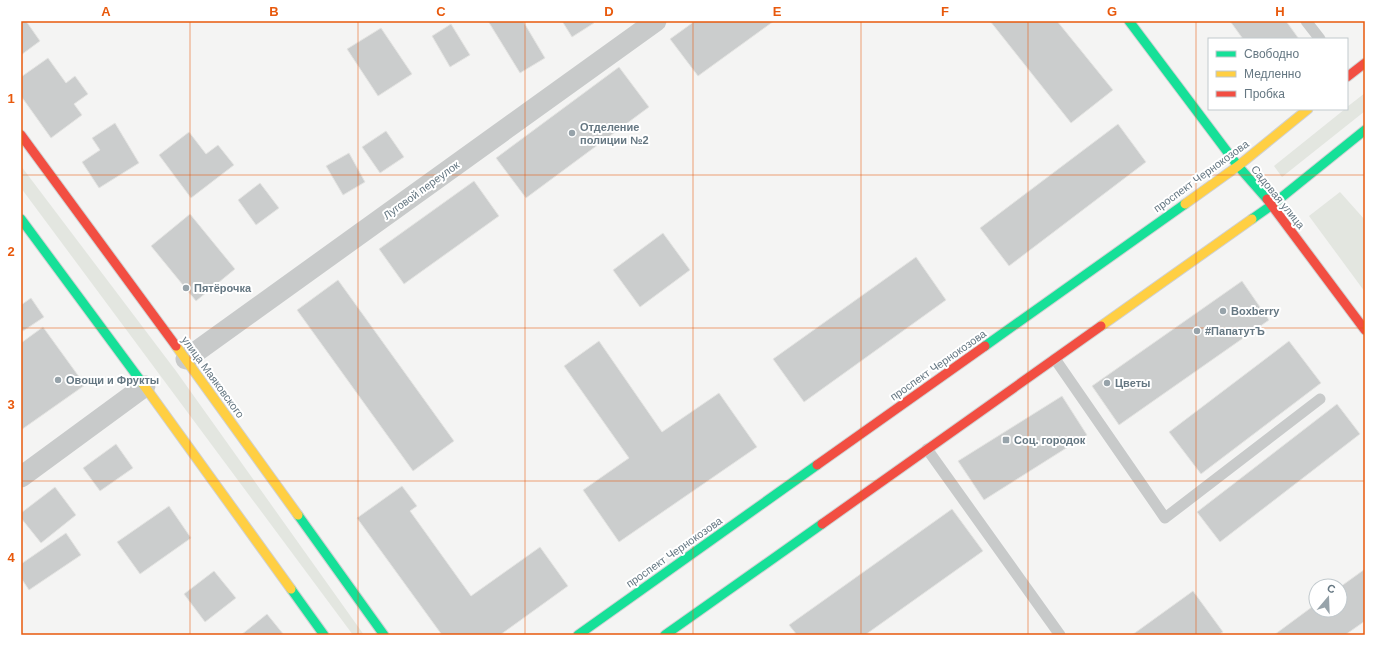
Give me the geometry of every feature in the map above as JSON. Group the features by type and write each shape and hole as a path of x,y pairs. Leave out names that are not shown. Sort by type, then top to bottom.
{"street":[{"name":"Луговой переулок","path":"186,359 656,21"},
{"name":"Садовая улица","path":"1129,21 1238,166 1272,205 1365,330"},
{"path":"1348,76 1365,63"},
{"name":"проспект Чернокозова","path":"578,635 1238,166 1307,110"},
{"path":"665,635 1272,205 1365,130"},
{"name":"улица Маяковского","path":"21,135 186,359 384,635"},
{"path":"21,219 145,386 324,635"},
{"path":"21,477 145,386"}],"lane":[{"path":"1306,21 1319,38"},
{"path":"1055,359 1165,518 1320,399"},
{"path":"927,449 1060,635"}],"shaded area":[{"path":"1365,93 1365,111 1282,177 1274,166 1344,110 1348,110 1348,106"},
{"path":"21,166 176,371 364,635 353,635 21,188"},
{"path":"1340,192 1365,220 1365,292 1309,216"}],"building":[{"path":"21,21 26,21 40,41 21,55"},
{"path":"488,21 523,21 545,58 520,73"},
{"path":"562,21 592,21 594,23 572,37"},
{"path":"695,21 774,21 698,76 670,39"},
{"path":"990,21 1057,21 1113,90 1071,123"},
{"path":"1230,21 1286,21 1298,38 1242,38"},
{"path":"451,24 470,55 450,67 432,36"},
{"path":"381,28 412,74 378,96 347,49"},
{"path":"48,58 66,83 75,76 88,94 74,104 82,115 51,138 21,96 21,77"},
{"name":"Отделение полиции №2","path":"619,67 649,107 526,198 496,158"},
{"path":"115,123 139,163 99,188 82,162 100,150 92,138"},
{"path":"1118,124 1146,162 1009,266 980,228"},
{"path":"386,131 404,157 380,173 362,147"},
{"path":"189,132 206,154 218,145 234,165 191,198 159,155"},
{"path":"349,153 365,182 343,195 326,166"},
{"path":"474,181 499,216 404,284 379,249"},
{"path":"260,183 279,208 256,225 238,200"},
{"path":"190,214 235,269 196,301 151,246"},
{"path":"663,233 690,270 640,307 613,270"},
{"path":"916,257 946,300 804,402 773,359"},
{"path":"338,280 454,441 413,471 297,310"},
{"path":"1242,281 1269,320 1119,425 1092,386"},
{"path":"31,298 44,317 23,331 21,329 21,305"},
{"path":"43,327 85,385 21,430 21,343"},
{"path":"599,341 662,432 719,393 757,447 619,542 583,490 629,458 564,366"},
{"path":"1289,341 1321,383 1201,474 1169,432"},
{"path":"1062,396 1087,435 984,500 958,461"},
{"path":"1337,404 1360,434 1220,542 1197,512"},
{"path":"116,444 133,468 100,491 83,468"},
{"path":"402,486 417,506 410,511 471,596 540,547 568,586 500,635 442,635 357,518"},
{"path":"55,487 76,515 41,543 21,518 21,513"},
{"path":"169,506 191,538 140,574 117,542"},
{"path":"952,509 983,551 865,635 797,635 789,625"},
{"path":"66,533 81,555 29,590 21,578 21,564"},
{"path":"1365,569 1365,621 1345,635 1274,635 1308,610 1308,618 1348,618 1348,581"},
{"path":"214,571 236,598 205,622 184,594"},
{"path":"1193,591 1223,632 1218,635 1132,635"},
{"path":"267,614 284,635 241,635"}],"traffic: fast":[{"path":"1129,21 1238,166 1267,199"},
{"path":"1252,219 1272,205 1365,130"},
{"path":"985,346 1185,204"},
{"path":"21,219 143,384"},
{"path":"578,635 817,465"},
{"path":"298,515 384,635"},
{"path":"665,635 822,524"},
{"path":"291,589 324,635"}],"traffic: slow":[{"path":"1185,204 1238,166 1307,110"},
{"path":"1101,326 1252,219"},
{"path":"176,346 298,515"},
{"path":"143,384 291,589"}],"traffic: jam":[{"path":"1348,76 1365,63"},
{"path":"21,135 176,346"},
{"path":"1267,199 1365,330"},
{"path":"822,524 1101,326"},
{"path":"817,465 985,346"}],"place":[{"name":"Отделение полиции №2","path":"572,133"},
{"name":"Пятёрочка","path":"186,288"},
{"name":"Boxberry","path":"1223,311"},
{"name":"#ПапатутЪ","path":"1197,331"},
{"name":"Овощи и Фрукты","path":"58,380"},
{"name":"Цветы","path":"1107,383"},
{"name":"Соц. городок","path":"1006,440"}]}
